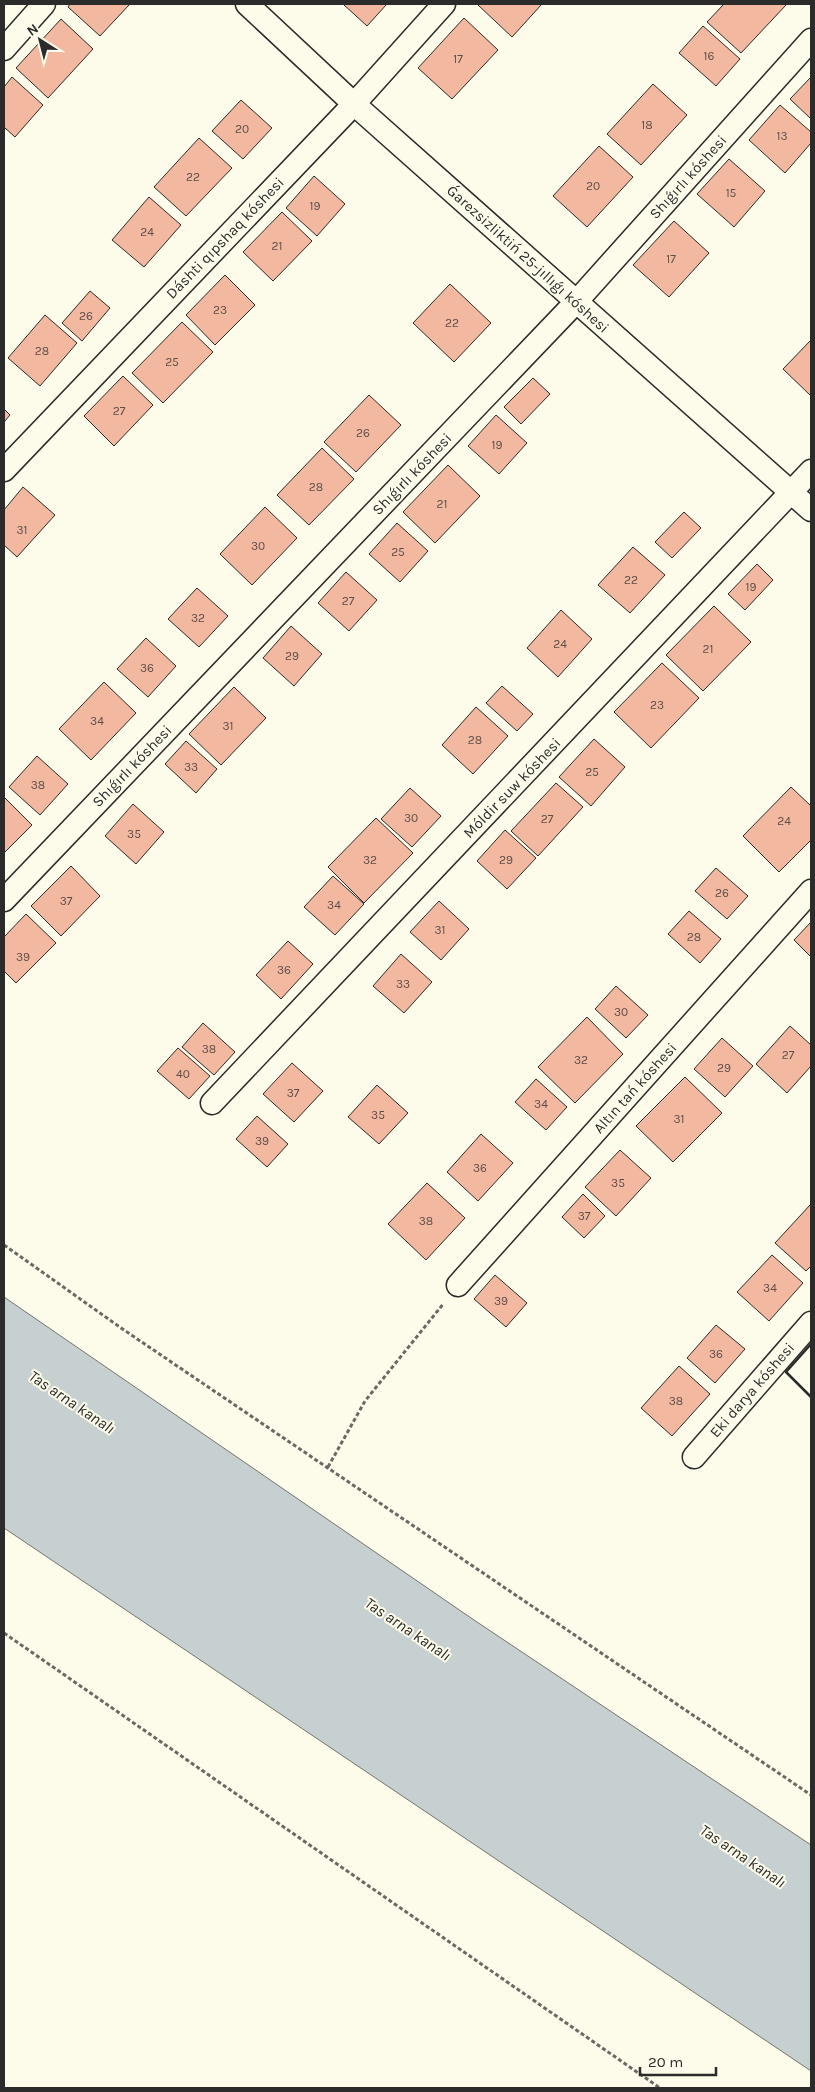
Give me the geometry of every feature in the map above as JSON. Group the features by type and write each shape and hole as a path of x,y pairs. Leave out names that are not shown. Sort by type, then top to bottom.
{"street":[{"path":"4,49 44,4"},
{"name":"Ǵarezsizliktiń 25-jıllıǵı kóshesi","path":"247,4 354,104 811,510"},
{"name":"Dáshti qıpshaq kóshesi","path":"4,470 354,104 444,4"},
{"name":"Shıǵırlı kóshesi","path":"4,900 576,302 811,40"},
{"name":"Móldir suw kóshesi","path":"212,1103 811,471"},
{"name":"Altın tań kóshesi","path":"458,1285 811,890"},
{"name":"Eki darya kóshesi","path":"694,1456 811,1322"}],"path":[{"path":"4,1245 811,1795"},
{"path":"328,1467 365,1401 458,1285"},
{"path":"4,1633 660,2088"}],"water":[{"name":"Tas arna kanalı","path":"4,1297 474,1620 811,1845 811,2071 4,1528"}],"building":[{"path":"70,4 130,4 100,36 68,7"},
{"path":"343,4 387,4 367,26"},
{"path":"479,4 542,4 512,37"},
{"path":"724,4 787,4 741,53 707,22"},
{"path":"464,18 498,50 452,99 418,68"},
{"path":"61,19 93,49 48,98 16,68"},
{"path":"703,26 740,59 716,86 679,53"},
{"path":"12,77 43,105 15,137 4,127 4,87"},
{"path":"811,77 811,119 790,99"},
{"path":"653,84 687,115 641,165 607,134"},
{"path":"241,100 272,128 243,159 212,131"},
{"path":"780,105 811,132 811,143 785,173 749,140"},
{"path":"199,138 232,168 186,216 154,187"},
{"path":"599,146 633,177 587,227 553,196"},
{"path":"729,159 765,191 734,227 697,194"},
{"path":"314,176 345,204 317,236 286,208"},
{"path":"149,197 181,225 144,267 112,240"},
{"path":"282,212 312,241 273,281 243,252"},
{"path":"674,221 709,253 669,297 633,265"},
{"path":"225,275 255,305 215,345 186,315"},
{"path":"450,284 491,323 454,362 413,323"},
{"path":"90,291 110,308 82,341 62,323"},
{"path":"45,315 77,343 40,386 8,358"},
{"path":"182,322 213,352 163,403 132,373"},
{"path":"811,340 811,396 783,369"},
{"path":"123,376 153,405 114,446 84,416"},
{"path":"533,378 550,394 521,424 504,407"},
{"path":"369,395 401,425 356,472 324,442"},
{"path":"4,409 10,415 4,422"},
{"path":"496,415 527,443 499,474 468,446"},
{"path":"322,448 354,479 309,525 277,495"},
{"path":"448,465 480,496 435,543 403,512"},
{"path":"23,487 55,515 17,557 4,545 4,510"},
{"path":"265,507 297,538 252,585 220,554"},
{"path":"684,512 701,528 672,558 655,542"},
{"path":"397,523 428,551 400,582 369,554"},
{"path":"633,547 665,575 630,613 598,585"},
{"path":"757,564 773,580 745,610 728,594"},
{"path":"346,572 377,600 349,631 318,603"},
{"path":"197,588 228,616 199,647 168,619"},
{"path":"714,606 751,642 703,691 666,655"},
{"path":"561,610 592,639 558,677 527,648"},
{"path":"291,626 322,654 294,686 263,658"},
{"path":"146,638 176,666 148,697 117,669"},
{"path":"662,663 699,698 651,748 614,712"},
{"path":"104,682 136,713 91,760 59,729"},
{"path":"502,686 533,714 517,731 486,703"},
{"path":"234,687 266,718 221,765 189,734"},
{"path":"476,707 508,736 473,774 442,745"},
{"path":"594,739 625,767 591,806 559,777"},
{"path":"186,741 217,769 196,793 165,764"},
{"path":"37,756 68,784 40,815 9,787"},
{"path":"556,783 583,807 538,856 511,831"},
{"path":"791,787 811,806 811,840 779,872 743,836"},
{"path":"410,788 441,816 412,847 381,819"},
{"path":"4,797 32,825 4,853"},
{"path":"133,804 164,832 136,864 105,836"},
{"path":"376,818 413,853 364,903 328,867"},
{"path":"505,830 536,858 507,889 477,861"},
{"path":"71,866 100,896 61,936 31,906"},
{"path":"716,868 748,896 727,919 695,891"},
{"path":"333,876 364,904 335,935 304,907"},
{"path":"439,901 469,929 441,960 410,932"},
{"path":"689,911 721,939 700,963 668,934"},
{"path":"26,914 56,943 16,983 4,971 4,937"},
{"path":"811,922 811,957 794,940"},
{"path":"288,941 313,964 281,999 256,975"},
{"path":"401,954 432,982 404,1013 373,986"},
{"path":"616,986 648,1015 626,1038 595,1009"},
{"path":"587,1017 623,1054 575,1103 538,1067"},
{"path":"203,1023 235,1052 214,1075 182,1047"},
{"path":"790,1026 811,1045 811,1066 787,1093 756,1064"},
{"path":"722,1038 753,1066 725,1097 694,1069"},
{"path":"178,1048 210,1076 189,1099 157,1071"},
{"path":"292,1063 323,1091 294,1122 263,1094"},
{"path":"685,1077 722,1113 673,1162 636,1126"},
{"path":"536,1079 567,1107 546,1130 515,1102"},
{"path":"377,1085 408,1113 379,1144 348,1117"},
{"path":"257,1116 288,1144 267,1167 236,1139"},
{"path":"481,1134 513,1163 478,1201 447,1172"},
{"path":"620,1150 651,1178 616,1216 585,1187"},
{"path":"427,1183 465,1218 426,1260 388,1224"},
{"path":"583,1194 605,1216 584,1238 562,1217"},
{"path":"810,1205 811,1266 806,1271 775,1243"},
{"path":"772,1255 803,1283 769,1321 737,1292"},
{"path":"495,1275 527,1303 506,1327 474,1299"},
{"path":"716,1325 745,1349 715,1383 687,1358"},
{"path":"679,1366 710,1394 672,1436 641,1408"}],"wall":[{"path":"811,1344 786,1372 811,1397"}]}
